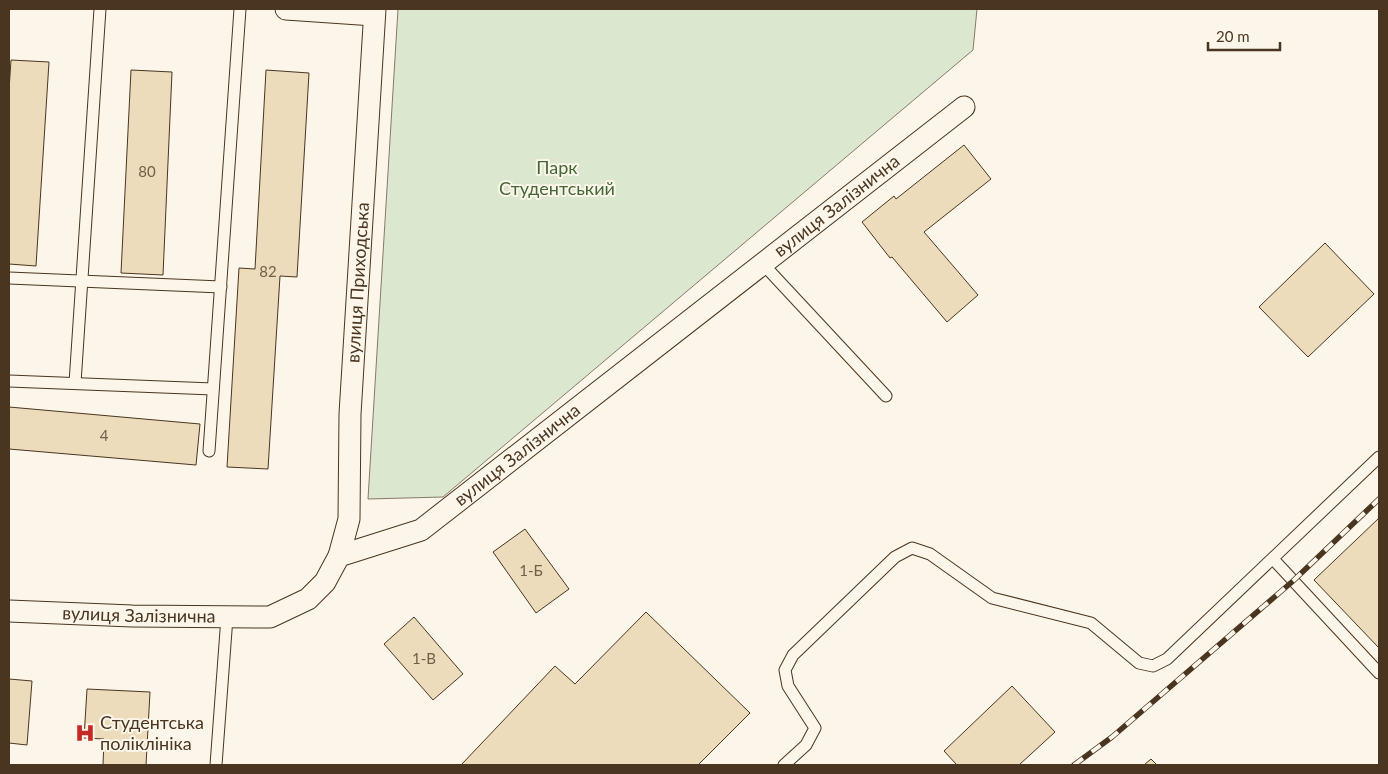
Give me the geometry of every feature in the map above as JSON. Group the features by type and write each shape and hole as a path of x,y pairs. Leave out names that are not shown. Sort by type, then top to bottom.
{"street":[{"path":"286,9 375,12"},
{"name":"вулиця Приходська","path":"340,556 349,519 350,414 375,12"},
{"name":"вулиця Залізнична","path":"9,611 132,616 270,617 308,598 325,582 340,556 421,530 964,107"}],"lane":[{"path":"76,383 100,9"},
{"path":"209,451 240,9"},
{"path":"763,264 886,396"},
{"path":"9,278 221,287"},
{"path":"9,381 213,389"},
{"path":"784,765 806,746 815,728 788,686 786,670 793,656 895,557 912,548 930,554 992,598 1091,623 1139,663 1153,666 1167,659 1379,457"},
{"path":"1273,559 1379,673"},
{"path":"216,765 227,617"}],"green space":[{"name":"Парк Студентський","path":"398,9 977,9 973,50 443,497 368,499"}],"building":[{"path":"11,60 49,62 36,266 9,264 9,90"},
{"path":"131,70 172,72 163,275 121,273"},
{"path":"266,70 309,73 297,277 280,276 268,469 227,467 239,268 255,269"},
{"path":"964,145 991,179 924,232 978,295 947,322 892,257 890,258 862,222 894,196 896,199"},
{"path":"1325,243 1374,294 1308,357 1259,307"},
{"path":"9,407 200,424 196,465 9,449"},
{"path":"1379,518 1379,648 1314,580"},
{"path":"525,529 569,589 536,613 493,552"},
{"path":"646,612 750,713 698,765 461,765 555,666 575,684"},
{"path":"414,617 463,674 433,700 384,644"},
{"path":"9,679 32,681 27,745 9,743"},
{"path":"1012,686 1055,732 1019,765 957,765 944,751"},
{"path":"87,689 150,692 146,765 103,765 104,739 84,738"},
{"path":"1151,759 1157,765 1144,765"}],"railway":[{"path":"1074,765 1112,737 1293,581 1379,499"}],"place":[{"name":"Студентська поліклініка","path":"85,733"}]}
